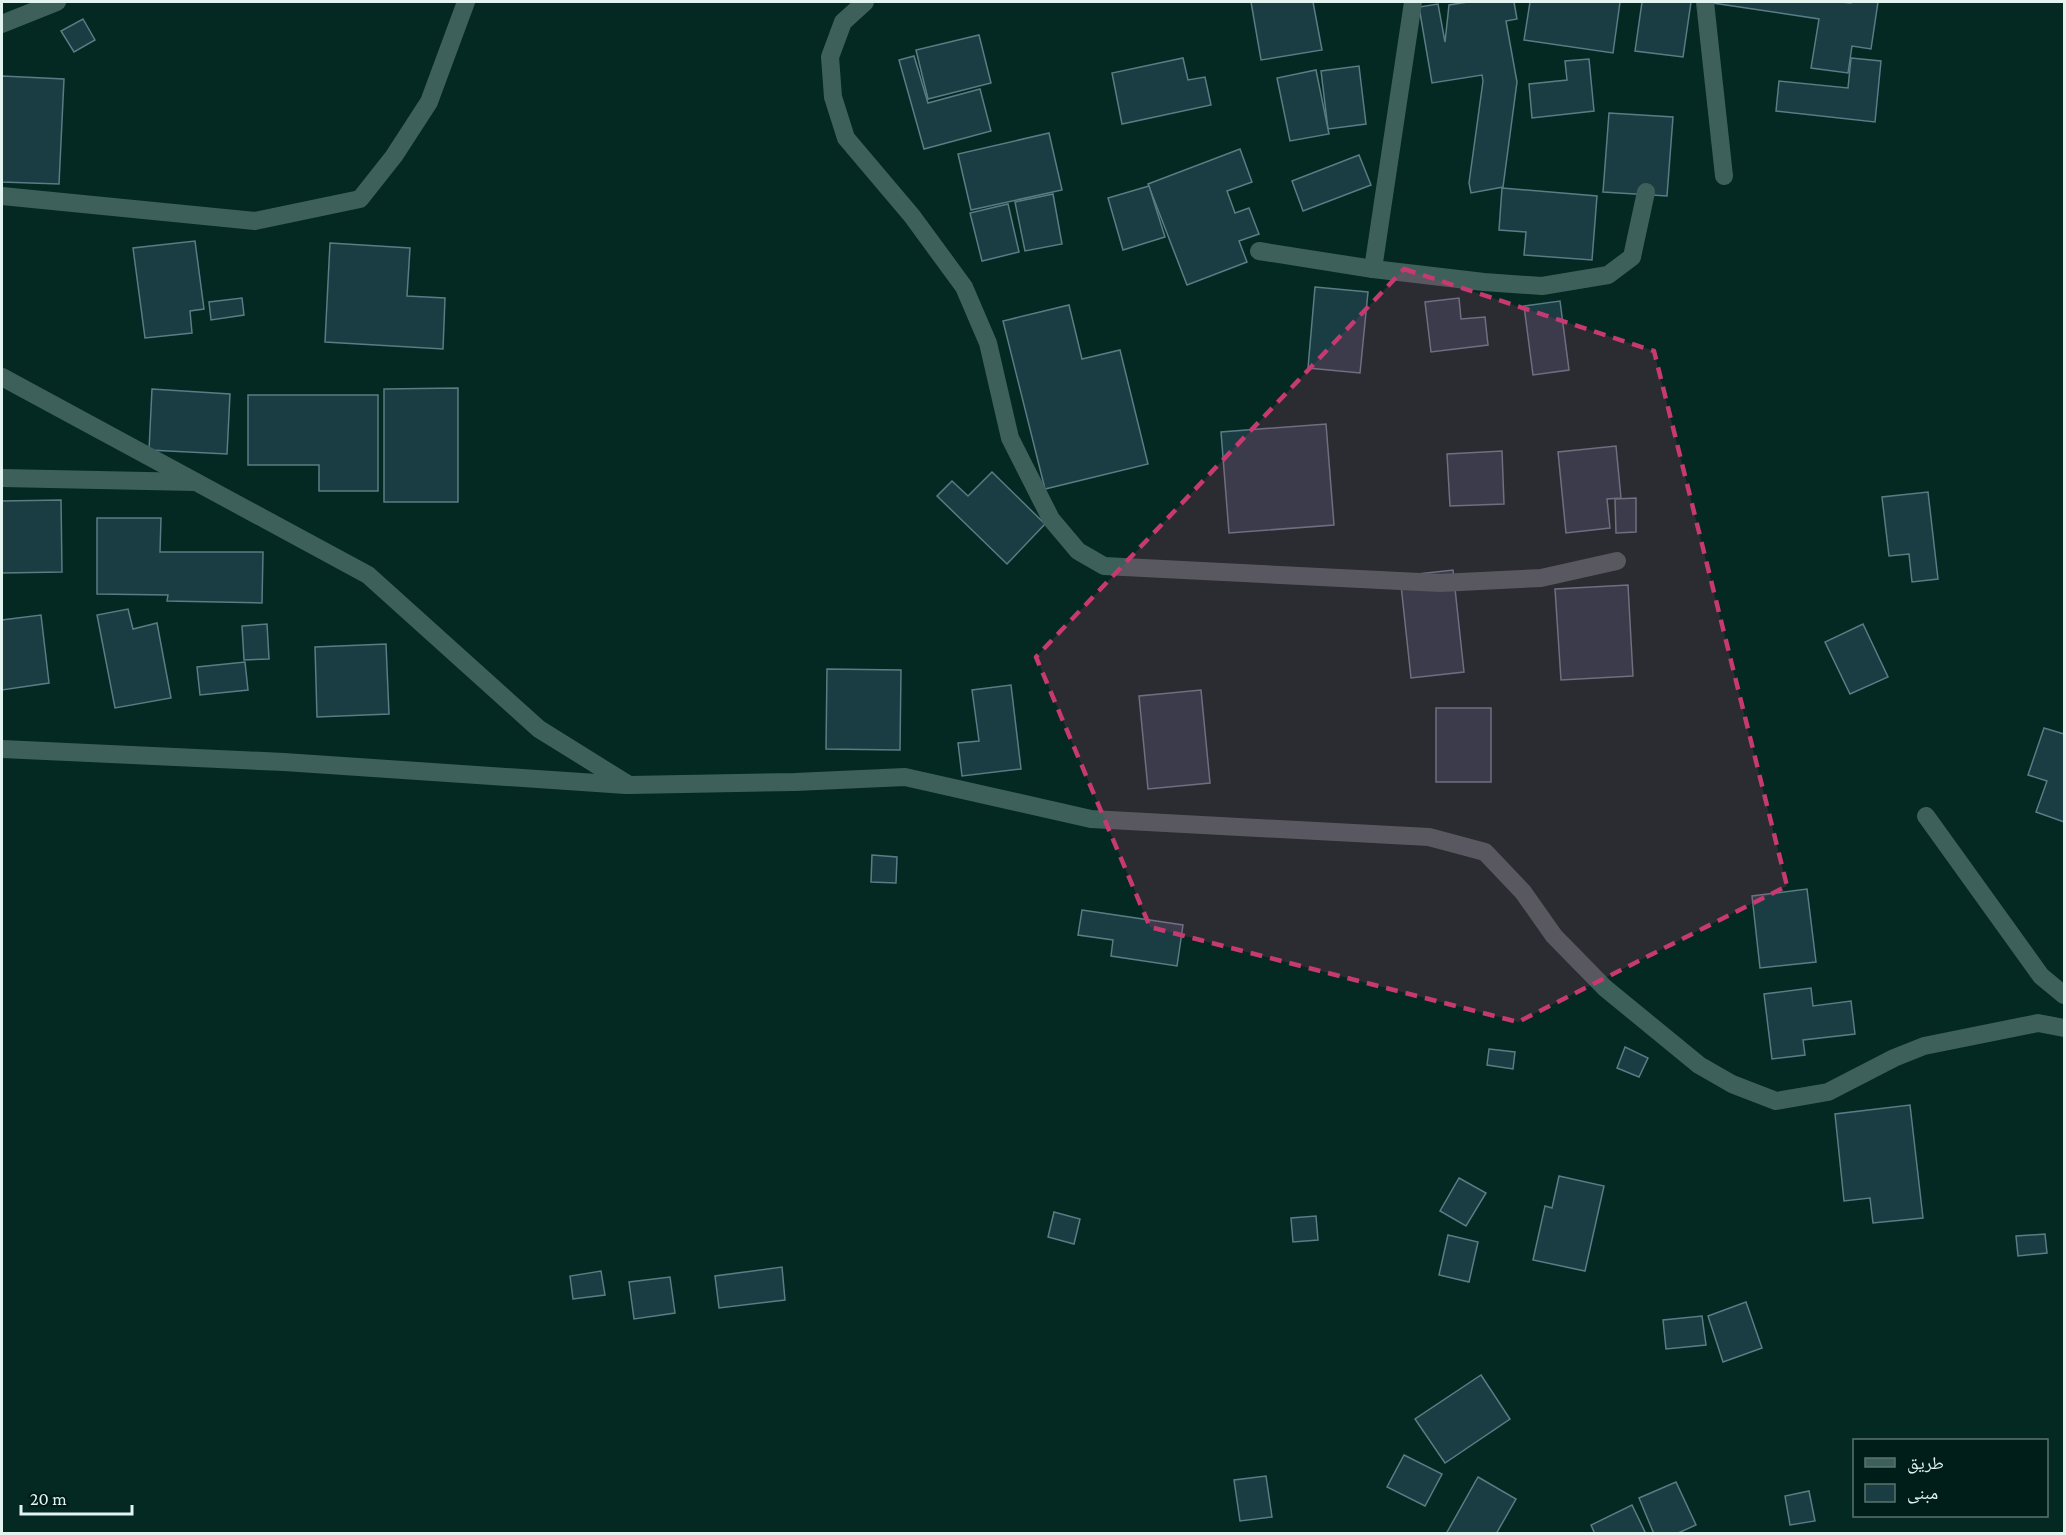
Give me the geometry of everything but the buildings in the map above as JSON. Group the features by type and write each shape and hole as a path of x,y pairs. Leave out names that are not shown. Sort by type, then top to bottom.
{"street":[{"path":"2,24 57,2"},
{"path":"2,196 255,221 360,199 394,156 429,102 466,2"},
{"path":"865,2 843,22 830,57 833,97 846,138 912,216 964,287 988,343 1010,438 1051,519 1078,550 1104,566 1440,584 1541,578 1617,561"},
{"path":"1373,269 1413,2"},
{"path":"1705,2 1724,176"},
{"path":"1259,251 1373,269 1484,282 1542,286 1608,274 1632,257 1646,192"},
{"path":"2,377 368,575 538,729 629,785"},
{"path":"2,478 196,482"},
{"path":"2,749 284,762 629,785 795,782 905,777 1091,819 1429,837 1485,852 1523,892 1554,936 1605,988 1690,1058 1732,1084 1776,1101 1828,1092 1894,1058 1924,1046 2038,1023 2064,1028"},
{"path":"1926,816 2041,976 2064,995"}],"highlighted area":[{"path":"1404,269 1654,351 1787,886 1518,1022 1150,927 1036,657"}]}
